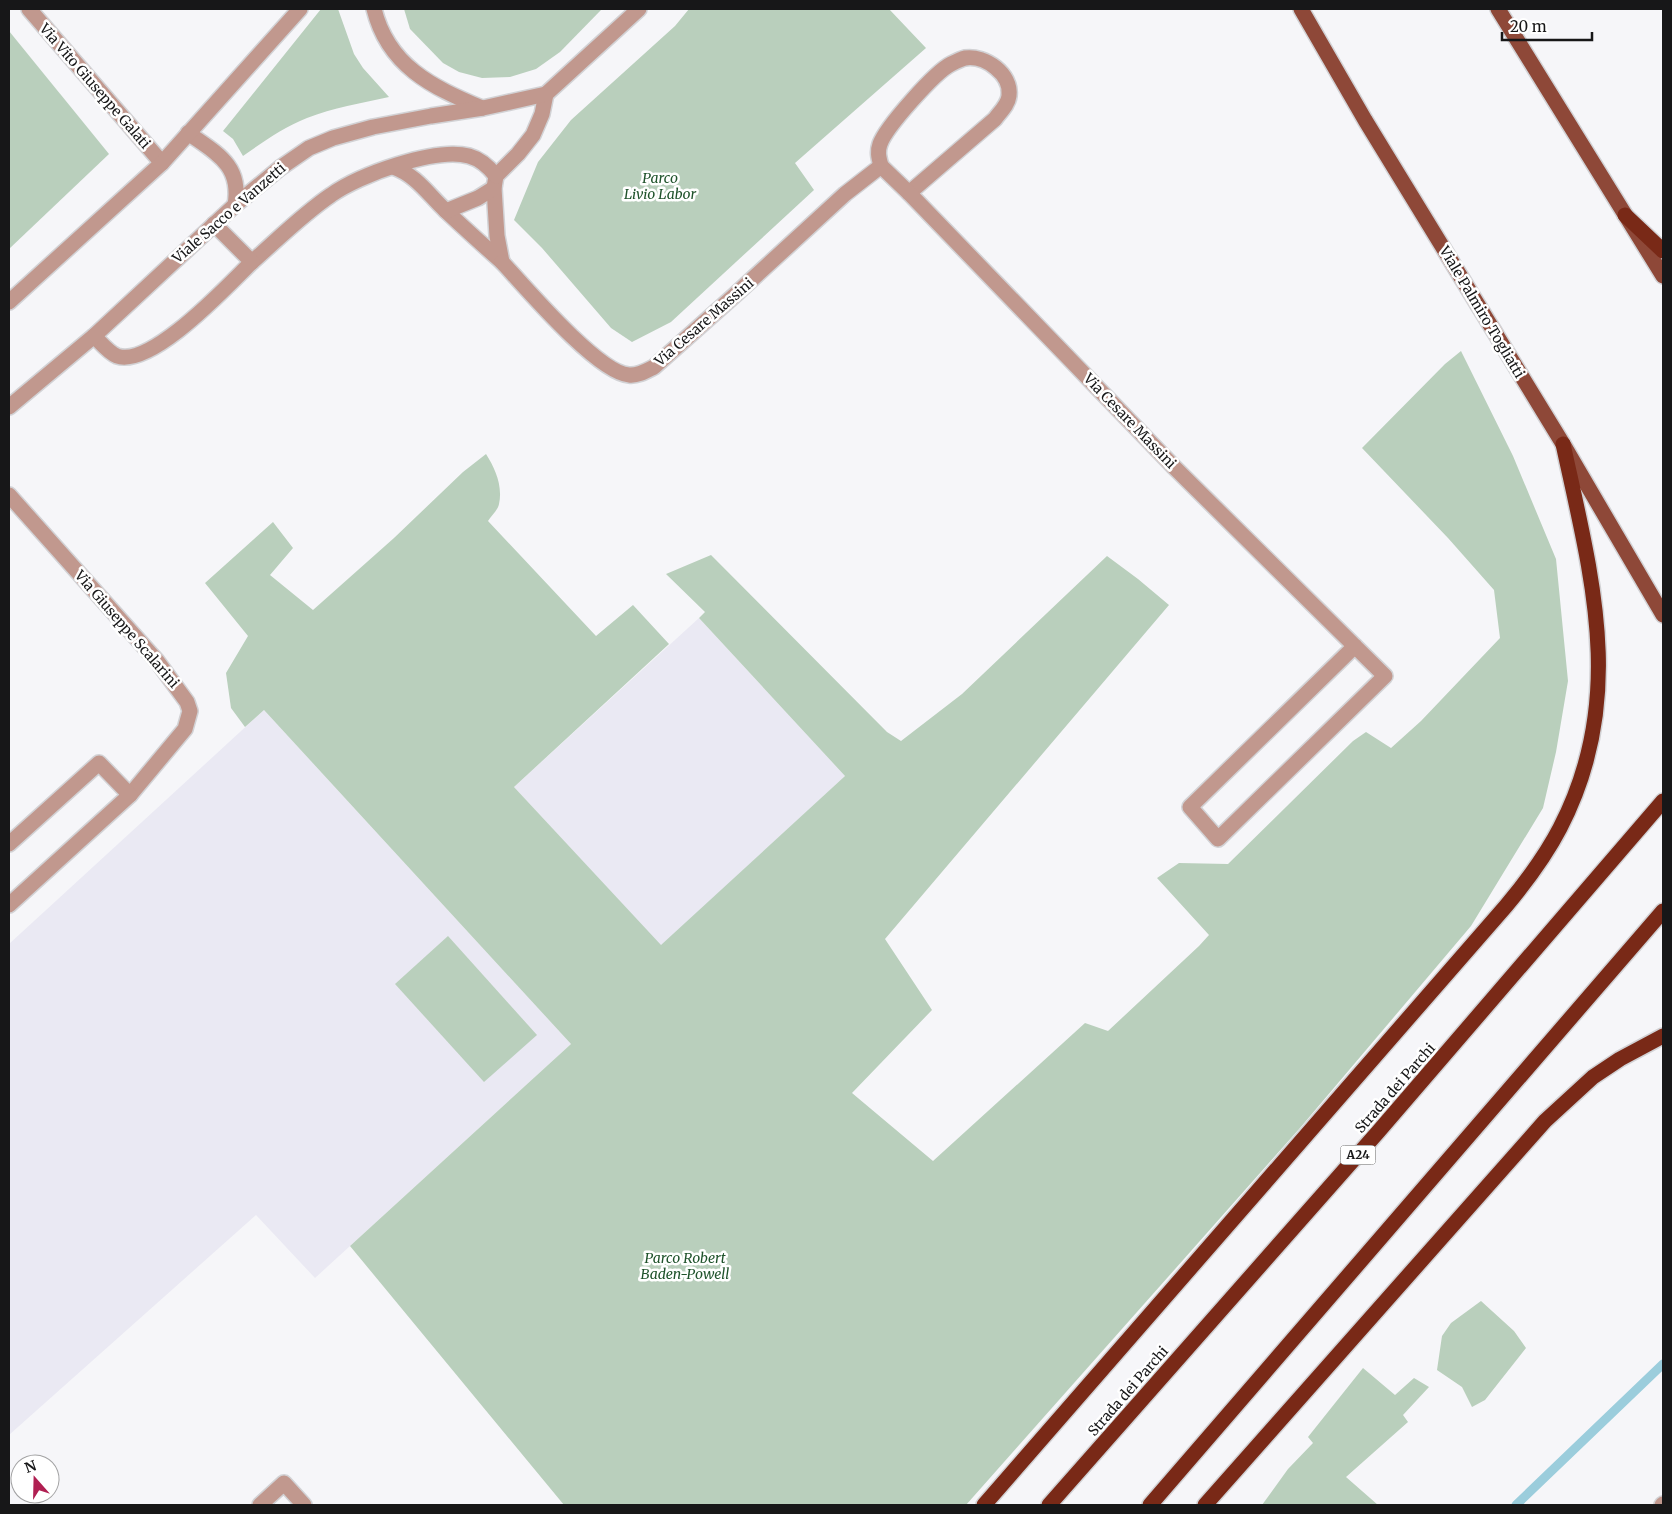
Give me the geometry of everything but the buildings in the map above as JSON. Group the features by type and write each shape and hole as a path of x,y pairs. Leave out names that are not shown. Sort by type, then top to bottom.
{"highway":[{"path":"1625,215 1663,251"},
{"path":"984,1505 1506,906 1536,868 1559,829 1575,796 1588,756 1596,714 1599,678 1596,613 1592,584 1563,444"},
{"name":"Strada dei Parchi","path":"1049,1505 1378,1132 1663,800"},
{"path":"1150,1505 1663,911"},
{"path":"1205,1505 1546,1121 1593,1077 1620,1059 1663,1036"}],"main road":[{"name":"Viale Palmiro Togliatti","path":"1301,9 1366,120 1563,444 1663,615"},
{"path":"1498,9 1663,276"}],"street":[{"name":"Via Vito Giuseppe Galati","path":"29,9 162,163"},
{"path":"9,302 162,163 300,9"},
{"path":"374,9 385,40 401,60 418,76 448,94 483,108"},
{"path":"446,210 478,198 495,182 533,135 542,114 546,94 638,9"},
{"path":"881,166 878,152 886,133 934,77 951,64 965,58 977,58 989,63 1000,72 1008,84 1009,96 1004,108 995,119 909,193"},
{"name":"Viale Sacco e Vanzetti","path":"9,407 94,336 235,205 285,164 318,143 354,132 403,121 483,108 546,94"},
{"path":"188,133 221,157 230,168 237,191 235,205"},
{"path":"94,336 118,356 128,357 139,354 161,344 180,330 252,262 332,194 349,184 393,167 436,156 458,154 469,156 482,162 495,182 497,236 502,262"},
{"name":"Via Cesare Massini","path":"393,167 404,171 414,178 502,262 534,298 594,358 620,374 630,376 643,373 654,366 736,294 844,194 881,166 1174,466 1355,646 1385,676 1218,838 1190,807 1355,646"},
{"path":"214,224 252,262"},
{"name":"Via Giuseppe Scalarini","path":"9,495 157,661 187,702 190,711 185,729 130,795 9,905"},
{"path":"9,844 99,762 130,795"},
{"path":"260,1505 284,1483 304,1505"}],"shaded area":[{"path":"699,618 845,776 661,946 514,787"},
{"path":"264,710 571,1044 315,1278 256,1215 9,1435 9,944"}],"green space":[{"path":"321,9 338,9 354,54 363,68 389,97 307,118 282,130 243,156 233,139 223,131"},
{"path":"404,9 602,9 560,52 536,69 510,77 482,78 459,72 443,63 410,29"},
{"name":"Parco Livio Labor","path":"689,9 889,9 926,48 795,163 814,190 671,322 632,342 611,328 542,248 514,220 538,162 571,120 675,26"},
{"path":"9,31 109,154 9,249"},
{"name":"Parco Robert Baden-Powell","path":"1461,351 1513,456 1556,559 1568,681 1556,752 1543,808 1471,926 1300,1128 966,1505 564,1505 350,1246 571,1044 264,710 245,727 231,708 226,673 248,636 205,583 273,522 293,548 270,575 313,610 394,538 463,472 486,454 495,471 500,491 496,511 488,521 596,636 633,605 669,644 514,787 661,945 845,776 699,618 705,612 666,574 711,555 887,732 901,741 962,694 1107,556 1138,579 1169,605 885,939 932,1010 852,1093 933,1161 1085,1023 1108,1031 1209,935 1157,878 1179,863 1228,864 1353,741 1366,732 1391,748 1421,721 1500,638 1494,590 1448,538 1362,448 1445,364"},
{"path":"448,936 537,1035 484,1082 395,984"},
{"path":"1481,1301 1514,1331 1526,1348 1485,1400 1472,1407 1462,1387 1437,1370 1442,1336 1451,1323"},
{"path":"1363,1368 1395,1395 1414,1378 1429,1387 1403,1415 1408,1422 1346,1477 1378,1505 1262,1505 1288,1469 1313,1443 1308,1437"}],"waterway":[{"path":"1516,1505 1663,1364"}]}
